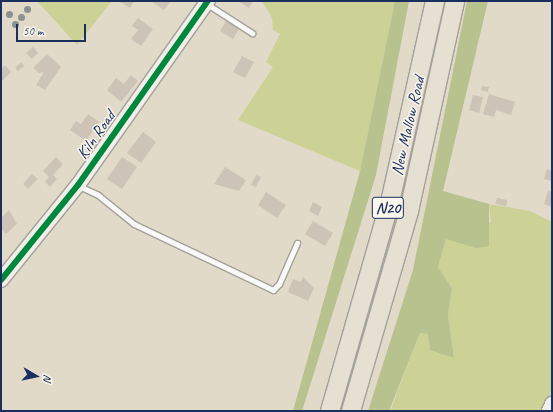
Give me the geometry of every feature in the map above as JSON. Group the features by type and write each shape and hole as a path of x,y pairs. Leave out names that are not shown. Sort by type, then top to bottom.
{"highway":[{"name":"N20","path":"422,65 431,1"},
{"name":"New Mallow Road","path":"330,411 379,243 422,65 435,1"},
{"name":"New Mallow Road","path":"351,411 405,224 455,1"}],"street":[{"name":"Kiln Road","path":"1,280 78,185 207,2"},
{"path":"549,411 552,404"}],"lane":[{"path":"207,2 252,32"},
{"path":"78,185 98,195 134,224 273,290 279,284 297,243"}],"green space":[{"path":"37,1 112,1 77,45"},
{"path":"262,1 395,1 360,171 238,120 273,67 266,62 280,34 273,30 272,18"},
{"path":"395,1 409,1 376,175 302,411 293,411 360,171"},
{"path":"467,1 488,1 443,191 489,204 489,246 476,248 446,239 438,267 452,288 448,315 454,358 430,350 428,334 420,333 389,411 368,411 413,270"},
{"path":"489,204 530,211 552,222 552,388 544,411 390,411 420,333 429,334 430,350 454,357 448,315 452,288 438,267 446,239 491,222"}],"building":[{"path":"119,1 134,1 130,8"},
{"path":"151,1 171,1 164,10"},
{"path":"238,1 253,1 249,8"},
{"path":"138,18 153,29 141,46 131,39 138,30 132,26"},
{"path":"226,21 239,29 233,39 220,31"},
{"path":"33,47 38,53 32,59 26,53"},
{"path":"47,54 61,67 45,90 36,85 44,72 39,73 33,68"},
{"path":"242,56 254,62 245,78 233,72"},
{"path":"21,62 24,66 18,71 15,68"},
{"path":"5,65 11,72 1,82 1,69"},
{"path":"131,75 138,81 121,102 107,90 116,78 124,84"},
{"path":"482,86 489,87 488,92 481,90"},
{"path":"489,94 515,102 511,115 496,110 494,117 483,114"},
{"path":"473,95 483,97 479,113 469,110"},
{"path":"88,114 99,122 86,141 70,130 76,121 81,124"},
{"path":"143,132 156,142 141,163 127,153"},
{"path":"56,157 63,164 53,175 57,179 50,187 45,182 49,177 43,171"},
{"path":"122,157 137,167 122,189 107,179"},
{"path":"225,167 246,180 239,191 214,184"},
{"path":"547,169 552,171 552,181 544,179"},
{"path":"32,174 38,179 28,189 23,184"},
{"path":"256,175 261,177 256,187 251,185"},
{"path":"548,191 552,192 552,207 544,204"},
{"path":"266,192 286,205 277,218 258,205"},
{"path":"497,198 507,200 506,206 495,204"},
{"path":"313,202 322,207 318,216 309,211"},
{"path":"9,210 17,224 6,234 1,228 1,218"},
{"path":"313,221 333,233 325,246 305,234"},
{"path":"303,277 314,288 308,301 288,292 293,279 301,282"}],"cycle path":[{"path":"1,280 78,185 208,1"}]}
